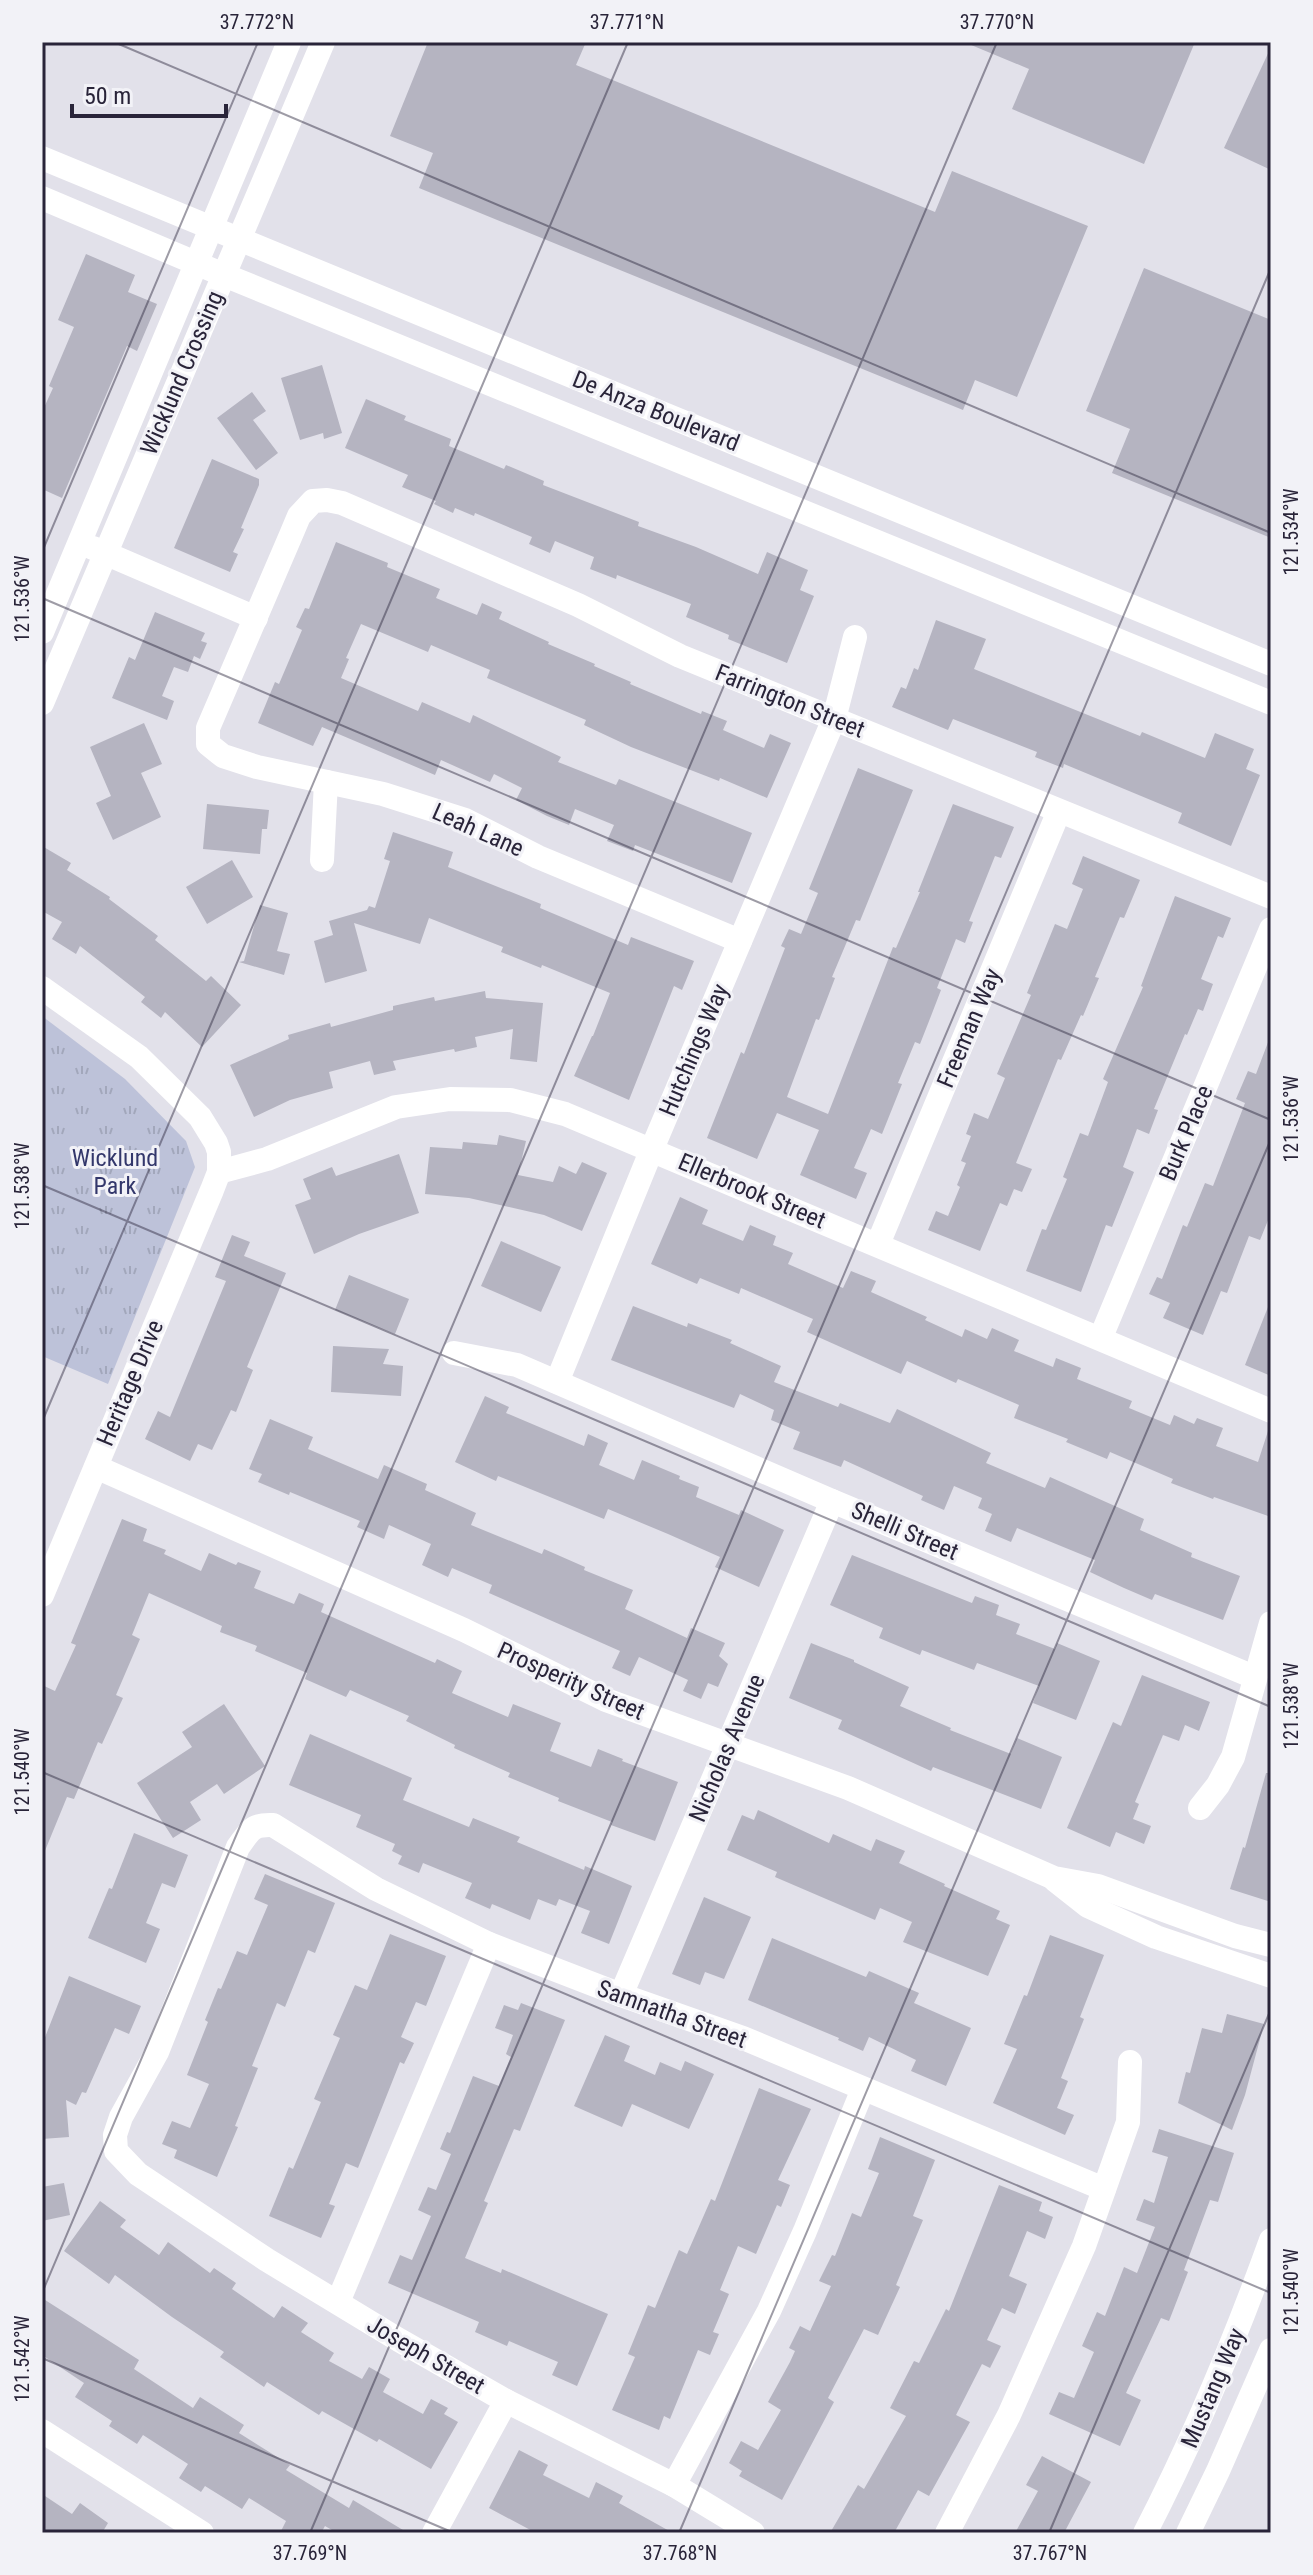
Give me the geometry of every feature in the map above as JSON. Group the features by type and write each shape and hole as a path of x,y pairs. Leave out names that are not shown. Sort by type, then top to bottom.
{"street":[{"name":"Wicklund Crossing","path":"42,632 289,42"},
{"name":"Wicklund Crossing","path":"42,703 323,42"},
{"name":"De Anza Boulevard","path":"42,158 1271,664"},
{"name":"De Anza Boulevard","path":"42,198 1271,703"},
{"name":"Farrington Street","path":"256,618 299,516 313,501 342,503 578,605 680,656 1271,897"},
{"path":"80,543 256,618"},
{"name":"Leah Lane","path":"256,618 208,728 208,744 223,756 383,794 465,820 538,857 740,941"},
{"name":"Hutchings Way","path":"557,1382 834,719 855,637"},
{"path":"322,860 326,782"},
{"name":"Freeman Way","path":"878,1244 1059,811"},
{"name":"Burk Place","path":"1101,1337 1271,929"},
{"path":"42,988 139,1057 200,1117 216,1143 219,1172"},
{"name":"Ellerbrook Street","path":"219,1172 267,1159 396,1107 450,1099 524,1103 565,1114 652,1149 1271,1411"},
{"name":"Heritage Drive","path":"42,1595 219,1172"},
{"name":"Shelli Street","path":"454,1353 517,1365 832,1501 1254,1677"},
{"name":"Prosperity Street","path":"96,1467 464,1630 606,1700 848,1788 1054,1878 1098,1886 1235,1936 1271,1945"},
{"name":"Nicholas Avenue","path":"621,1995 832,1501"},
{"path":"1200,1808 1218,1785 1233,1757 1271,1623"},
{"name":"Samnatha Street","path":"116,2151 115,2135 121,2117 157,2052 238,1847 251,1829 260,1824 273,1825 376,1889 489,1944 743,2038 1104,2189"},
{"name":"Prosperity Street","path":"1054,1878 1088,1906 1156,1937 1271,1976"},
{"path":"338,2302 489,1944"},
{"path":"947,2533 1009,2415 1084,2246 1128,2122 1130,2062"},
{"path":"674,2485 769,2311 863,2089"},
{"name":"Joseph Street","path":"116,2151 138,2174 267,2260 399,2340 506,2401 674,2485 753,2533"},
{"name":"Mustang Way","path":"1145,2533 1178,2469 1242,2321 1271,2240"},
{"name":"Mustang Way","path":"1188,2533 1271,2350"},
{"path":"434,2533 506,2401"},
{"path":"42,2431 202,2533"}],"green space":[{"name":"Wicklund Park","path":"42,1016 125,1079 186,1141 195,1167 108,1384 42,1356"}],"building":[{"path":"428,42 586,42 576,65 935,212 952,171 1088,226 1017,397 975,380 963,410 419,188 433,153 390,136"},
{"path":"964,42 1195,42 1144,164 1012,109 1029,69"},
{"path":"1271,47 1271,170 1224,148"},
{"path":"86,254 135,275 128,292 157,304 137,351 127,346 62,498 42,489 42,412 53,388 49,386 74,327 58,320"},
{"path":"1144,268 1271,320 1271,538 1112,473 1130,429 1086,411"},
{"path":"322,365 342,433 324,439 323,433 300,440 281,378"},
{"path":"252,392 266,411 253,420 278,453 256,470 217,418"},
{"path":"366,399 406,416 404,420 451,439 449,446 504,469 506,465 544,481 543,485 639,522 638,526 758,574 767,552 808,570 800,590 814,596 787,663 728,639 729,635 686,617 691,604 617,575 616,579 590,569 594,557 555,541 550,553 529,544 532,537 475,513 474,516 455,508 453,513 434,504 436,501 402,487 408,475 345,448"},
{"path":"212,459 259,479 241,528 244,529 233,552 238,554 230,572 174,548"},
{"path":"336,542 440,589 436,598 477,615 482,603 502,612 499,619 630,684 701,714 702,711 727,721 723,730 764,748 770,734 791,743 767,798 631,747 584,725 586,720 487,678 490,670 431,645 428,652 361,624 346,658 349,659 341,678 418,711 422,702 470,723 473,715 561,757 558,762 616,785 619,779 752,833 732,883 635,845 633,851 607,841 614,825 575,809 569,825 547,816 516,800 522,788 494,774 490,782 441,760 435,775 322,727 313,746 258,723 275,682 279,684 302,630 296,627 305,608 309,609"},
{"path":"155,612 205,633 201,641 207,643 200,659 194,656 188,672 174,667 162,696 174,701 167,720 112,698 129,657 135,660"},
{"path":"936,620 986,639 974,669 1140,736 1142,732 1205,758 1215,733 1254,749 1246,769 1260,775 1231,846 1178,823 1182,813 1064,764 1063,768 1035,757 1037,752 953,719 948,730 892,707 901,687 906,689 914,668 918,670"},
{"path":"144,723 162,764 141,773 161,817 113,840 96,803 111,796 90,747"},
{"path":"858,768 913,790 860,921 856,920 832,977 835,978 787,1097 828,1114 953,804 1014,827 1001,858 995,856 969,921 973,922 965,943 956,939 937,988 941,990 920,1044 915,1042 898,1083 902,1084 882,1134 871,1129 854,1168 867,1173 856,1199 800,1175 819,1130 777,1113 757,1159 707,1138 785,948 781,946 789,929 801,934 818,893 809,889"},
{"path":"207,804 269,810 267,829 262,829 260,854 203,849"},
{"path":"393,832 453,852 448,867 541,904 540,908 628,945 631,937 694,961 682,990 674,986 629,1100 574,1076 610,993 501,952 503,947 429,918 420,944 354,923 367,971 325,983 314,941 333,935 329,921 367,910 369,906 375,908 390,861 384,859"},
{"path":"42,846 71,863 67,870 110,897 158,936 155,940 206,981 211,976 241,1005 202,1047 165,1012 161,1018 141,1002 145,997 80,946 76,954 52,939 62,922 42,911"},
{"path":"1083,856 1140,880 1124,918 1120,917 1095,977 1099,978 1083,1016 1061,1060 1058,1059 1016,1163 1032,1169 1022,1192 1014,1189 1007,1206 1000,1203 980,1251 928,1230 936,1211 948,1216 966,1163 961,1161 971,1136 966,1134 974,1113 988,1119 1005,1078 997,1074 1031,995 1027,993 1055,924 1067,929 1083,889 1072,884"},
{"path":"232,860 253,897 207,924 186,887"},
{"path":"1175,896 1231,918 1223,938 1218,936 1201,979 1213,984 1203,1011 1198,1009 1185,1034 1154,1109 1158,1110 1149,1134 1137,1129 1123,1167 1134,1172 1112,1227 1106,1225 1081,1292 1026,1271 1042,1229 1046,1230 1067,1179 1063,1177 1080,1133 1088,1136 1108,1082 1103,1079 1143,987"},
{"path":"260,905 288,913 277,951 290,954 284,975 239,962 244,961"},
{"path":"485,991 486,998 543,1003 537,1062 510,1059 513,1029 475,1037 477,1047 393,1061 396,1070 374,1075 370,1061 329,1072 333,1088 290,1100 254,1117 230,1065 289,1039 288,1035 393,1010 393,1006"},
{"path":"1270,1037 1271,1213 1260,1240 1249,1236 1227,1293 1221,1291 1203,1335 1163,1318 1170,1303 1149,1294 1157,1277 1162,1279 1183,1225 1187,1227 1205,1183 1213,1186 1245,1103 1236,1099 1248,1071 1256,1074"},
{"path":"499,1135 526,1141 518,1175 553,1182 559,1166 576,1174 582,1162 607,1173 582,1231 544,1215 469,1198 425,1194 430,1147 462,1149 463,1142 497,1145"},
{"path":"399,1154 419,1213 314,1254 295,1205 311,1199 303,1179 332,1167 336,1176"},
{"path":"680,1197 708,1210 702,1224 743,1241 750,1225 776,1236 773,1245 793,1253 788,1264 843,1288 851,1271 876,1281 871,1292 927,1317 925,1320 962,1337 965,1329 987,1339 992,1328 1019,1340 1014,1351 1053,1367 1056,1358 1081,1368 1077,1379 1132,1401 1129,1408 1170,1425 1174,1415 1194,1424 1197,1418 1223,1428 1216,1446 1258,1462 1268,1431 1271,1431 1271,1517 1171,1483 1173,1479 1110,1452 1107,1459 1066,1442 1068,1439 1014,1418 1019,1405 958,1379 956,1383 907,1361 901,1374 807,1332 813,1319 741,1288 739,1294 700,1278 697,1284 651,1264"},
{"path":"232,1235 250,1242 244,1256 286,1273 247,1367 253,1370 236,1412 231,1410 212,1450 198,1444 190,1461 145,1439 158,1411 170,1417 226,1281 215,1277"},
{"path":"501,1241 561,1267 541,1312 481,1286"},
{"path":"349,1275 409,1299 395,1334 335,1310"},
{"path":"1271,1302 1271,1376 1245,1365"},
{"path":"633,1306 732,1340 730,1343 781,1366 774,1382 890,1423 897,1409 991,1453 986,1463 1045,1488 1050,1477 1144,1519 1140,1530 1192,1553 1191,1557 1240,1576 1223,1620 1155,1594 1152,1600 1124,1588 1090,1572 1095,1560 1017,1528 1011,1542 985,1531 992,1514 978,1508 982,1498 954,1486 944,1510 921,1500 923,1496 844,1460 841,1467 793,1449 800,1432 771,1420 774,1410 740,1394 734,1408 611,1360"},
{"path":"333,1346 389,1349 383,1364 403,1366 401,1396 331,1392"},
{"path":"485,1396 509,1407 506,1413 584,1446 588,1434 608,1443 599,1465 634,1480 642,1460 699,1487 696,1497 739,1515 741,1510 784,1530 759,1587 715,1567 720,1557 608,1509 604,1519 498,1476 496,1481 455,1462"},
{"path":"270,1419 313,1437 308,1449 378,1479 384,1465 427,1484 425,1490 476,1513 471,1525 542,1554 544,1549 633,1590 625,1609 687,1638 691,1628 725,1643 719,1656 728,1664 718,1687 708,1683 701,1699 683,1691 688,1680 639,1657 630,1676 612,1668 620,1651 489,1593 492,1585 452,1568 448,1577 422,1565 431,1544 389,1525 384,1539 357,1527 360,1521 258,1482 262,1474 249,1469"},
{"path":"122,1519 147,1529 143,1541 166,1550 164,1554 201,1571 209,1553 236,1565 238,1562 261,1571 254,1588 294,1604 299,1593 324,1604 321,1612 435,1663 437,1659 462,1671 452,1693 508,1717 513,1704 561,1723 550,1751 591,1767 598,1749 678,1782 655,1841 611,1825 612,1822 508,1777 510,1773 454,1748 455,1745 406,1721 409,1716 350,1690 346,1697 305,1679 307,1673 255,1651 257,1646 220,1632 222,1626 149,1593 132,1635 140,1639 116,1695 123,1698 102,1744 98,1742 74,1799 67,1797 42,1858 42,1685 55,1691 76,1645 71,1643"},
{"path":"852,1555 972,1603 975,1596 999,1605 996,1615 1020,1624 1016,1634 1055,1649 1057,1643 1100,1661 1076,1720 1033,1703 1039,1686 977,1663 974,1670 922,1650 920,1655 879,1638 883,1628 830,1605"},
{"path":"811,1643 909,1687 900,1706 950,1730 1011,1754 1017,1738 1062,1757 1041,1809 933,1767 931,1771 838,1729 842,1720 789,1698"},
{"path":"1142,1675 1210,1702 1199,1731 1185,1725 1179,1741 1163,1735 1135,1802 1139,1804 1133,1819 1151,1826 1144,1844 1116,1832 1110,1847 1067,1828 1113,1722 1121,1726"},
{"path":"224,1704 265,1766 224,1794 217,1784 190,1802 201,1820 173,1838 137,1783 192,1747 182,1732"},
{"path":"310,1734 412,1778 403,1800 469,1827 473,1818 520,1837 517,1842 632,1886 609,1944 581,1933 590,1911 559,1899 556,1906 538,1899 530,1920 492,1904 490,1909 465,1898 472,1883 423,1863 419,1873 398,1864 402,1856 392,1851 395,1844 356,1827 361,1815 289,1785"},
{"path":"1266,1773 1271,1773 1271,1902 1230,1889"},
{"path":"758,1810 829,1843 833,1834 871,1851 876,1839 905,1851 899,1863 1000,1911 996,1919 1010,1925 988,1976 903,1942 912,1922 880,1908 875,1920 775,1877 777,1872 727,1850 742,1815 754,1820"},
{"path":"134,1833 188,1855 175,1888 162,1883 146,1923 160,1929 146,1963 88,1938"},
{"path":"265,1874 335,1903 315,1953 308,1950 285,2007 277,2003 252,2066 258,2068 235,2126 238,2127 217,2177 174,2158 177,2150 162,2144 172,2121 190,2128 209,2084 187,2075 218,1988 221,1989 237,1951 247,1955 268,1905 254,1899"},
{"path":"704,1897 751,1917 724,1979 705,1972 700,1985 672,1974"},
{"path":"390,1934 446,1956 426,2006 416,2002 401,2037 414,2043 404,2064 400,2062 358,2168 346,2163 329,2204 335,2206 321,2238 269,2216 321,2102 314,2099 340,2038 333,2035 355,1985 367,1990"},
{"path":"1050,1935 1104,1955 1061,2078 1068,2081 1057,2108 1074,2115 1065,2135 993,2103 1017,2049 1004,2044 1024,1995 1027,1996"},
{"path":"772,1938 866,1977 869,1971 919,1993 914,2003 971,2028 946,2086 911,2071 916,2060 869,2037 863,2051 748,2000"},
{"path":"69,1976 141,2006 129,2034 115,2028 86,2093 82,2092 76,2105 66,2100 69,2137 42,2139 42,2045"},
{"path":"521,2003 565,2020 520,2131 514,2129 484,2201 488,2203 465,2258 501,2273 502,2269 608,2314 577,2386 552,2375 558,2362 509,2341 507,2346 475,2332 479,2322 388,2283 400,2255 412,2260 431,2216 418,2210 428,2187 436,2190 451,2154 440,2149 447,2132 450,2133 473,2076 499,2086 511,2057 506,2054 513,2035 495,2028 504,2005 518,2010"},
{"path":"1227,2014 1264,2024 1232,2130 1178,2103 1202,2028 1222,2033"},
{"path":"605,2035 630,2046 624,2061 655,2075 660,2062 681,2071 685,2061 714,2074 689,2129 632,2104 622,2127 574,2106"},
{"path":"759,2088 811,2109 778,2180 790,2185 781,2207 777,2205 756,2254 738,2246 720,2290 729,2294 713,2332 719,2334 710,2355 698,2350 670,2419 664,2416 659,2430 612,2410 635,2357 628,2354 648,2305 655,2308 679,2250 687,2254 711,2199 715,2201"},
{"path":"1159,2129 1234,2153 1218,2202 1210,2200 1169,2321 1161,2318 1126,2393 1141,2400 1120,2446 1049,2414 1059,2392 1074,2398 1094,2352 1082,2346 1097,2312 1105,2316 1124,2267 1137,2273 1155,2227 1136,2220 1144,2199 1154,2203 1168,2157 1152,2152"},
{"path":"880,2137 935,2160 913,2216 923,2220 896,2285 900,2287 878,2335 864,2329 828,2398 834,2402 782,2500 739,2476 742,2471 729,2463 741,2441 758,2450 781,2410 768,2402 795,2351 789,2348 800,2326 810,2331 831,2286 819,2281 832,2255 835,2256 852,2213 861,2217 879,2173 868,2169"},
{"path":"64,2183 70,2215 42,2221 42,2187"},
{"path":"999,2185 1042,2202 1039,2211 1053,2217 1045,2239 1027,2231 1009,2276 1027,2284 1015,2314 1002,2308 987,2340 1001,2346 990,2368 982,2364 956,2415 970,2422 929,2496 918,2490 894,2533 830,2533 858,2485 864,2489 906,2416 890,2408 914,2361 919,2363 946,2309 949,2311"},
{"path":"100,2201 126,2220 120,2227 159,2255 168,2242 210,2273 214,2268 236,2283 232,2289 274,2318 282,2306 308,2323 301,2332 334,2353 329,2361 362,2379 369,2367 390,2379 383,2392 423,2414 431,2399 448,2408 444,2414 458,2422 431,2469 322,2411 319,2415 267,2382 264,2387 220,2357 224,2352 115,2275 109,2284 64,2251"},
{"path":"42,2298 139,2360 134,2369 193,2408 200,2397 244,2425 239,2433 290,2465 286,2470 349,2508 353,2500 408,2533 337,2533 325,2526 321,2533 280,2533 286,2521 249,2498 242,2509 205,2486 201,2492 179,2478 188,2464 143,2435 137,2444 109,2426 112,2421 75,2397 84,2383 42,2355"},
{"path":"519,2450 548,2465 543,2475 589,2498 596,2482 623,2496 619,2503 673,2533 536,2533 489,2508"},
{"path":"1042,2456 1091,2482 1064,2533 1015,2533 1038,2491 1026,2485"},
{"path":"42,2494 72,2514 80,2503 108,2523 102,2533 42,2533"}]}
